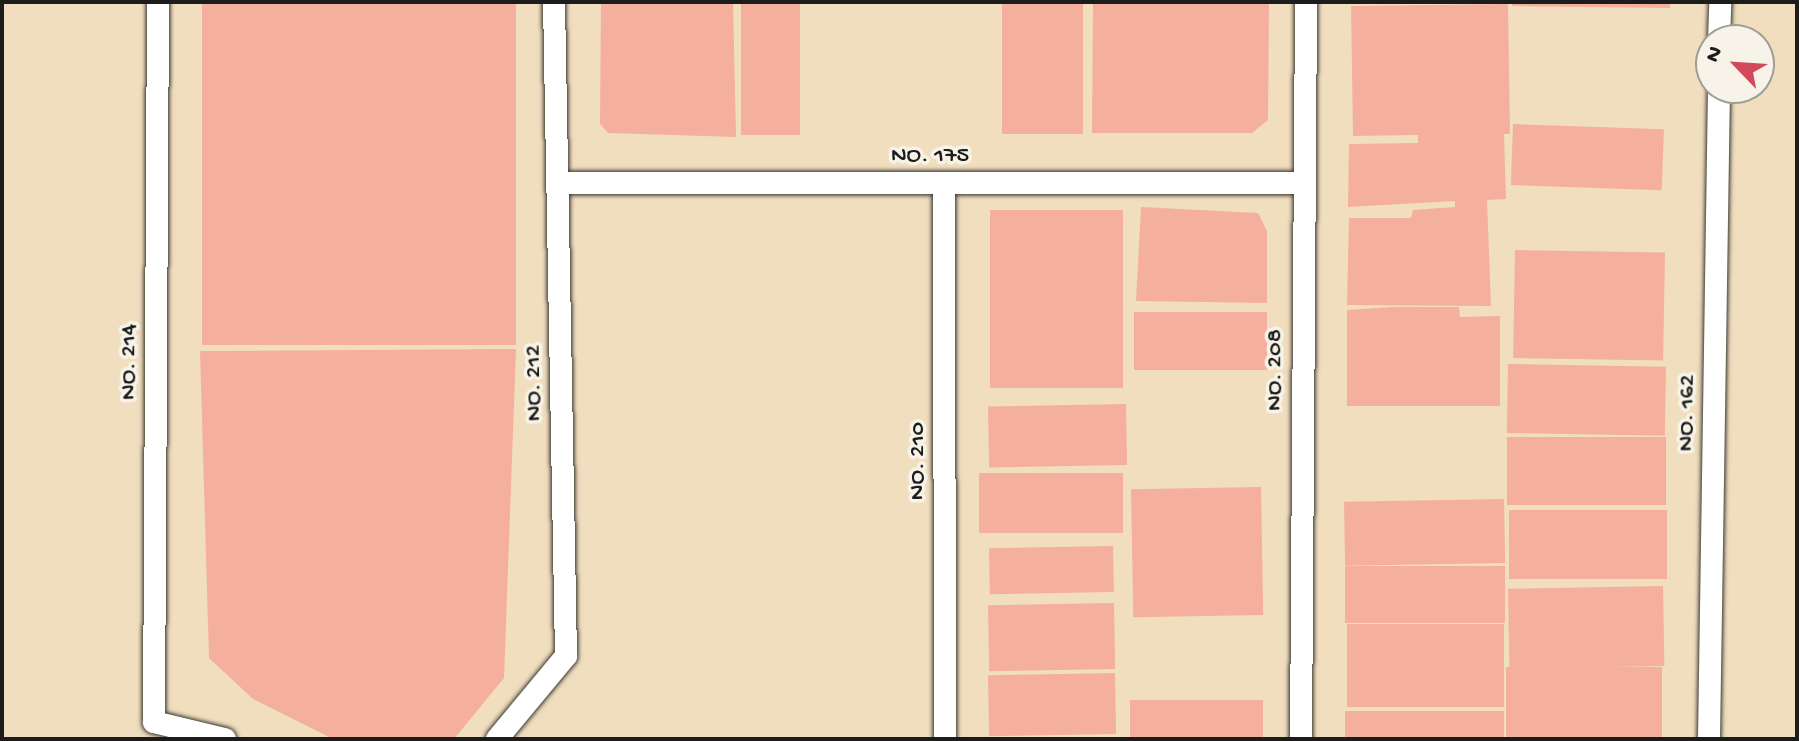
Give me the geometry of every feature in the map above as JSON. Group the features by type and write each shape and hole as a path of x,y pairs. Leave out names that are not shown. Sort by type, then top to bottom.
{"street":[{"name":"NO. 214","path":"158,2 154,722 225,739"},
{"name":"NO. 212","path":"497,739 566,656 554,2"},
{"name":"NO. 208","path":"1301,739 1302,183 1306,2"},
{"path":"1719,24 1720,2"},
{"name":"NO. 162","path":"1709,739 1719,104"},
{"name":"NO. 175","path":"557,183 1302,183"},
{"name":"NO. 210","path":"944,184 945,739"}],"building":[{"path":"202,2 516,2 516,345 202,345"},
{"path":"601,2 733,2 736,137 608,133 600,124"},
{"path":"741,2 800,2 800,135 741,135"},
{"path":"1002,2 1083,2 1083,134 1002,134"},
{"path":"1093,2 1269,2 1268,120 1252,133 1092,133"},
{"path":"1512,2 1670,2 1670,8 1512,6"},
{"path":"1508,4 1510,134 1504,134 1506,199 1487,200 1491,306 1347,305 1349,218 1411,218 1413,210 1455,207 1455,201 1348,207 1349,144 1418,143 1418,135 1353,136 1351,6"},
{"path":"1513,124 1664,129 1662,190 1511,185"},
{"path":"1141,207 1258,213 1267,231 1267,303 1136,301"},
{"path":"990,210 1123,210 1123,388 990,388"},
{"path":"1515,250 1665,253 1663,361 1513,358"},
{"path":"1459,307 1460,317 1500,316 1500,406 1347,406 1347,310"},
{"path":"1134,312 1267,312 1267,370 1134,370"},
{"path":"516,349 504,678 454,739 333,739 253,699 209,658 200,351"},
{"path":"1508,364 1666,367 1665,436 1507,433"},
{"path":"1126,404 1127,465 989,467 988,406"},
{"path":"1507,437 1666,437 1666,505 1507,505"},
{"path":"979,473 1123,473 1123,533 979,533"},
{"path":"1261,487 1263,615 1133,617 1131,489"},
{"path":"1504,499 1505,563 1345,566 1344,502"},
{"path":"1509,510 1667,510 1667,579 1509,579"},
{"path":"1113,546 1114,592 990,594 989,548"},
{"path":"1345,566 1505,566 1505,623 1345,623"},
{"path":"1663,586 1664,666 1509,669 1508,589"},
{"path":"1114,603 1115,669 989,671 988,605"},
{"path":"1347,624 1504,624 1504,707 1347,707"},
{"path":"1506,667 1662,667 1662,739 1506,739"},
{"path":"1115,673 1116,734 989,736 988,675"},
{"path":"1130,700 1263,700 1263,739 1130,739"},
{"path":"1345,711 1504,711 1504,739 1345,739"}]}
